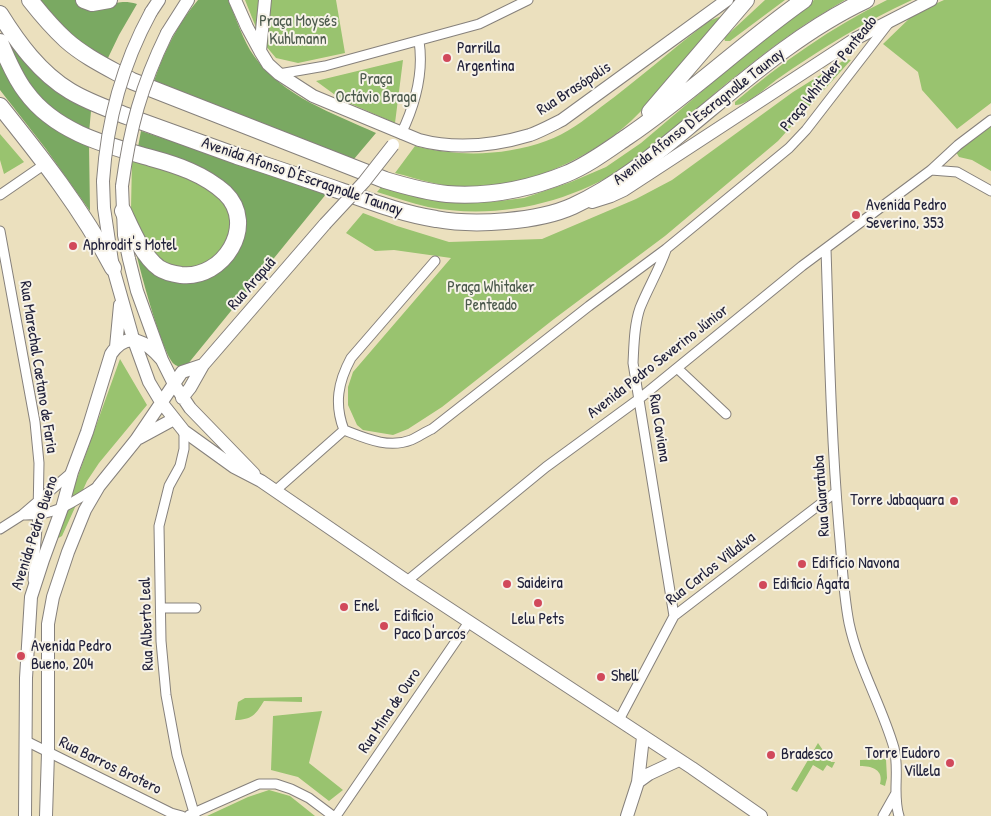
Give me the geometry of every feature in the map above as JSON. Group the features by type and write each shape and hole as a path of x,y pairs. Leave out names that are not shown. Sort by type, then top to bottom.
{"highway":[{"name":"Avenida Afonso D'Escragnolle Taunay","path":"30,0 42,16 66,40 92,59 132,81 385,180 413,189 446,194 482,194 525,188 567,174 601,156 648,122 804,0"},
{"path":"84,0 92,3 109,0"},
{"path":"628,136 746,0"},
{"name":"Avenida Afonso D'Escragnolle Taunay","path":"0,14 24,48 51,76 69,90 92,102 368,201 437,220 464,222 513,220 556,212 606,189 803,37 866,0"},
{"path":"0,42 25,91 39,108 60,124 83,136 166,162 204,177 228,196 236,208 237,236 224,260 206,272 185,275 173,274 160,268 148,256 140,245 123,211"},
{"path":"0,106 72,201 101,245 113,268"}],"main road":[{"path":"159,0 137,38 118,90 107,138 103,181 104,208 113,268 134,340 150,382 161,402 184,431 234,467 275,491 406,581 680,760 759,815"},
{"path":"188,0 167,33 151,64 140,96 129,139 122,186 124,235 128,259 137,291 162,360 174,384 190,408 261,482"},
{"name":"Rua Brasópolis","path":"235,0 260,51 268,64 279,74 313,96 401,134 434,144 457,147 495,143 532,134 562,120 727,0"},
{"path":"260,51 265,0"},
{"path":"572,206 604,198 624,190 815,64 893,18 931,0"},
{"name":"Rua Arapuã","path":"182,398 203,365 325,224 364,182 401,134"},
{"name":"Avenida Pedro Bueno","path":"25,816 26,678 31,597 62,508 111,354 116,348 121,296"},
{"path":"116,348 124,342 134,340 150,346 162,360"},
{"name":"Rua Arapuã","path":"161,402 182,372 203,365"},
{"path":"46,816 48,624 53,597 85,510 99,486 136,440 161,402"},
{"path":"136,440 174,419"},
{"path":"627,816 638,782 643,737"},
{"path":"638,782 649,774 680,760"}],"street":[{"path":"279,74 325,66 479,24 528,0"},
{"name":"Praça Whitaker Penteado","path":"344,430 379,442 395,444 410,440 432,429 589,306 666,250 789,148 806,130 893,18"},
{"path":"401,134 409,117 418,86 420,66 419,41"},
{"name":"Avenida Pedro Severino Júnior","path":"406,581 546,467 639,399 826,249 931,170 958,145 991,120"},
{"path":"0,195 45,164"},
{"path":"931,170 957,172 991,191"},
{"name":"Rua Marechal Caetano de Faria","path":"0,231 35,422 39,463 38,515 31,597"},
{"name":"Rua Guaratuba","path":"826,249 836,492 846,604 850,625 894,750 899,816"},
{"name":"Rua Caviana","path":"666,250 640,309 635,333 633,363 674,616"},
{"path":"275,491 290,480 344,430 340,419 338,403 343,374 351,358 435,262"},
{"path":"676,368 726,414"},
{"name":"Rua Alberto Leal","path":"184,431 184,449 180,466 169,486 159,526 161,641 166,695 177,756 194,815"},
{"path":"0,529 22,515 38,499 72,472"},
{"path":"22,515 38,515 62,508 99,486"},
{"name":"Rua Carlos Villalva","path":"619,720 674,616 836,492"},
{"path":"161,608 196,608"},
{"name":"Rua Mina de Ouro","path":"334,816 469,622"},
{"name":"Rua Barros Brotero","path":"26,741 171,813 183,816 194,815 259,784 276,784 291,789 309,798 334,816"},
{"path":"883,816 896,793"}],"green space":[{"path":"39,0 75,0 95,5 125,2 137,4 107,60 71,35"},
{"path":"198,0 228,0 250,50 279,83 326,111 376,133 354,159 154,81 172,38"},
{"name":"Praça Moysés Kuhlmann","path":"245,0 261,0 257,30"},
{"name":"Praça Moysés Kuhlmann","path":"269,0 336,0 345,53 298,63 276,58 265,45"},
{"path":"765,0 785,0 730,41 725,41 724,38"},
{"path":"814,0 845,0 770,49 639,158 603,180 579,191 530,206 505,210 479,211 454,211 428,207 377,192 383,185 458,202 491,202 524,198 571,182 606,167 641,143 791,16"},
{"path":"887,0 912,0 825,47 750,99 735,105 735,102 789,59 827,34"},
{"path":"944,0 991,0 991,103 957,129 922,90 918,72 883,44 915,13"},
{"path":"724,15 636,116 597,147 577,158 534,177 491,187 470,188 451,186 395,173 415,146 448,152 498,152 530,146 561,135 615,97 709,21"},
{"path":"5,40 45,80 91,111 89,133 63,119 30,88"},
{"path":"0,58 89,145 90,211 46,149 0,90"},
{"name":"Praça Whitaker Penteado","path":"846,59 851,60 778,141 665,236 554,319 442,407 408,429 393,435 363,430 357,425 348,405 348,387 353,372 451,258 394,250 375,251 346,233 363,213 449,242 542,239 636,199 672,180 793,92"},
{"name":"Praça Octávio Braga","path":"403,60 395,123 342,100 316,81"},
{"path":"991,122 991,171 972,160 959,157 956,152"},
{"path":"141,131 327,193 187,365 182,367 174,364 163,344 135,248 156,273 228,264 241,206 138,147"},
{"path":"0,134 24,162 4,174 0,160"},
{"path":"132,160 164,168 200,183 223,201 229,211 231,222 226,245 204,266 185,269 164,263 146,241 131,209"},
{"path":"120,359 147,405 99,463 87,481 62,536 55,540"},
{"path":"302,697 302,702 264,701 250,717 235,720 238,702 245,698"},
{"path":"322,711 309,763 343,790 329,801 298,777 271,770 273,716"},
{"path":"818,743 831,762 835,762 832,768 827,765 823,771 813,765 797,792 791,789"},
{"path":"886,759 887,778 885,786 880,784 879,772 873,768 860,766 860,760"},
{"path":"269,790 290,796 315,816 207,816 248,797"}],"place":[{"name":"Parrilla Argentina","path":"447,58"},
{"name":"Avenida Pedro Severino, 353","path":"856,215"},
{"name":"Aphrodit's Motel","path":"73,246"},
{"name":"Torre Jabaquara","path":"954,501"},
{"name":"Edifício Navona","path":"802,564"},
{"name":"Saideira","path":"507,584"},
{"name":"Edificio Ágata","path":"763,585"},
{"name":"Lelu Pets","path":"538,603"},
{"name":"Enel","path":"344,607"},
{"name":"Edificio Paco D'arcos","path":"384,626"},
{"name":"Avenida Pedro Bueno, 204","path":"21,656"},
{"name":"Shell","path":"601,677"},
{"name":"Bradesco","path":"771,755"},
{"name":"Torre Eudoro Villela","path":"950,763"}]}
